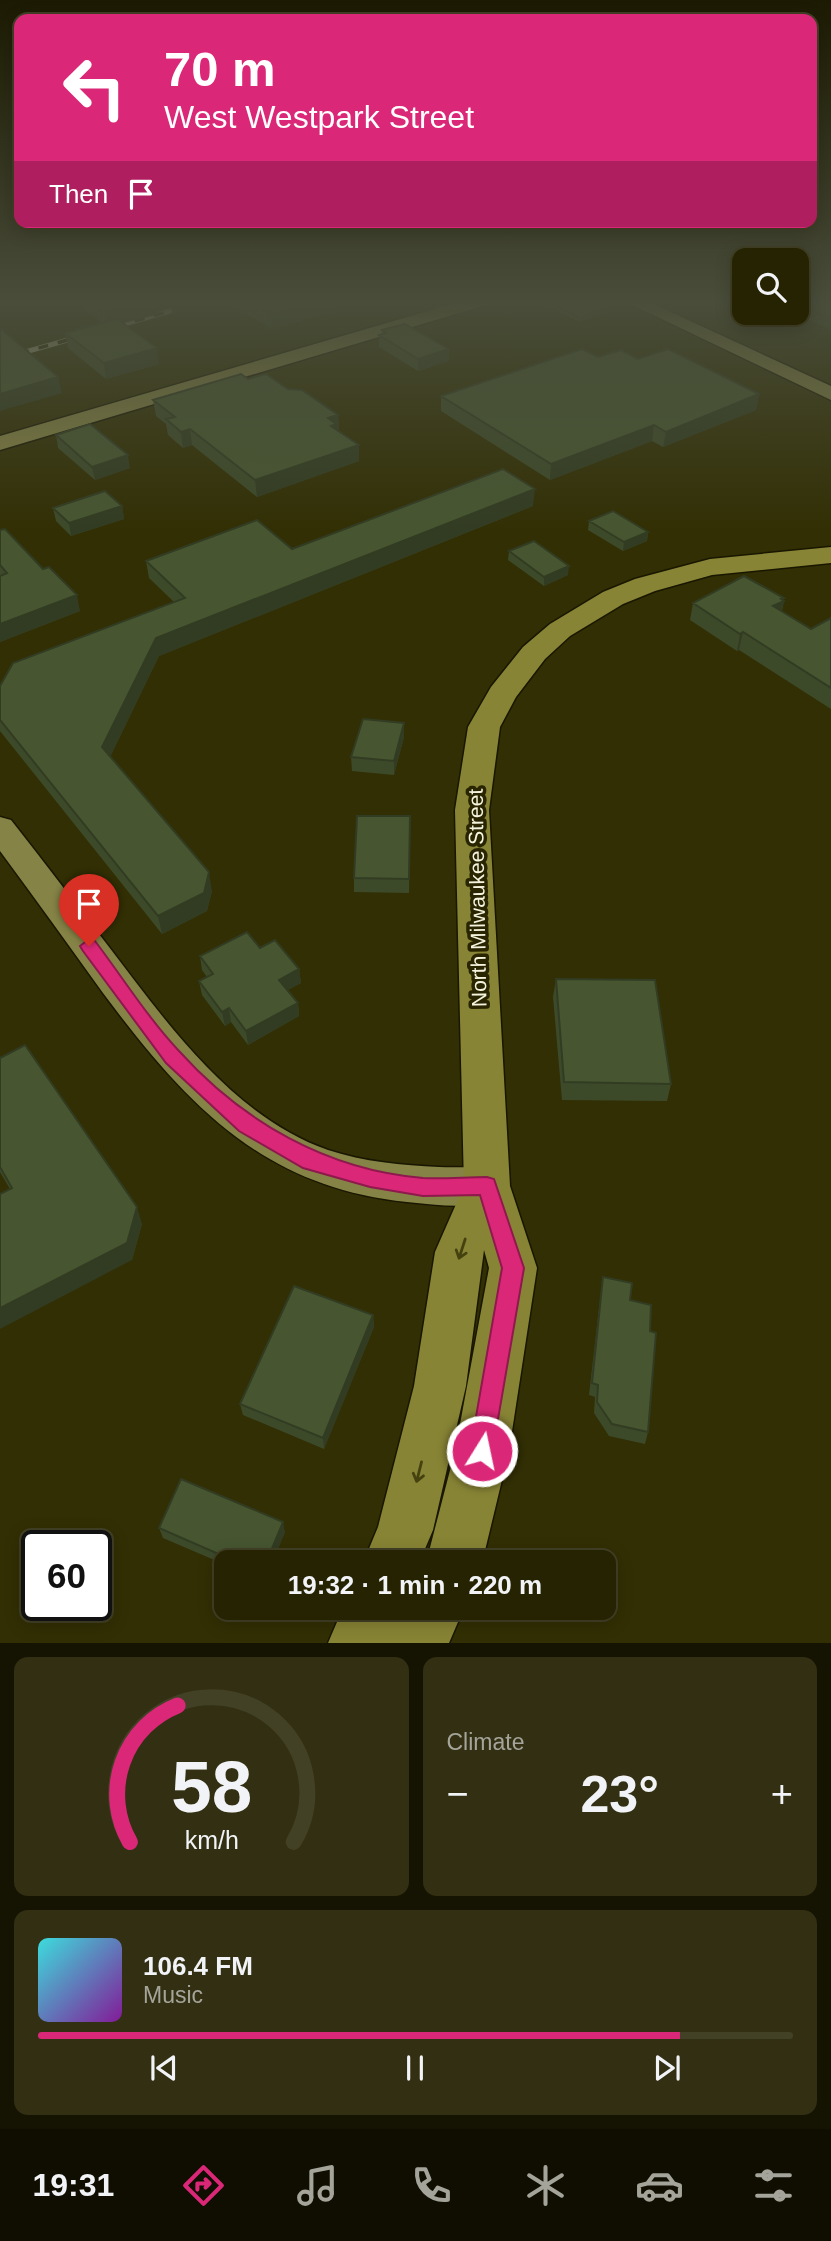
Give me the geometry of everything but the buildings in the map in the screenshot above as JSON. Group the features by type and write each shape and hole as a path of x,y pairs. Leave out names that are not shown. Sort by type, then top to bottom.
{"main road":[{"name":"North Milwaukee Street","path":"457,1550 482,1451 513,1268 487,1186 472,803 484,727 502,694 525,663 560,631 613,598 645,584 746,561 831,555"},
{"name":"North Milwaukee Street","path":"401,1550 440,1386 459,1252 487,1186"},
{"path":"357,1643 367,1620"},
{"path":"384,1643 393,1620"},
{"path":"419,1643 430,1620"}],"street":[{"path":"0,443 221,378"},
{"path":"796,378 831,394"},
{"path":"0,828 172,1057 246,1125 310,1161 370,1177 423,1187 487,1186"}],"route":[{"path":"89,946 172,1057 208,1093 246,1125 310,1161 370,1177 423,1187 487,1186 513,1268 482,1451"}]}
